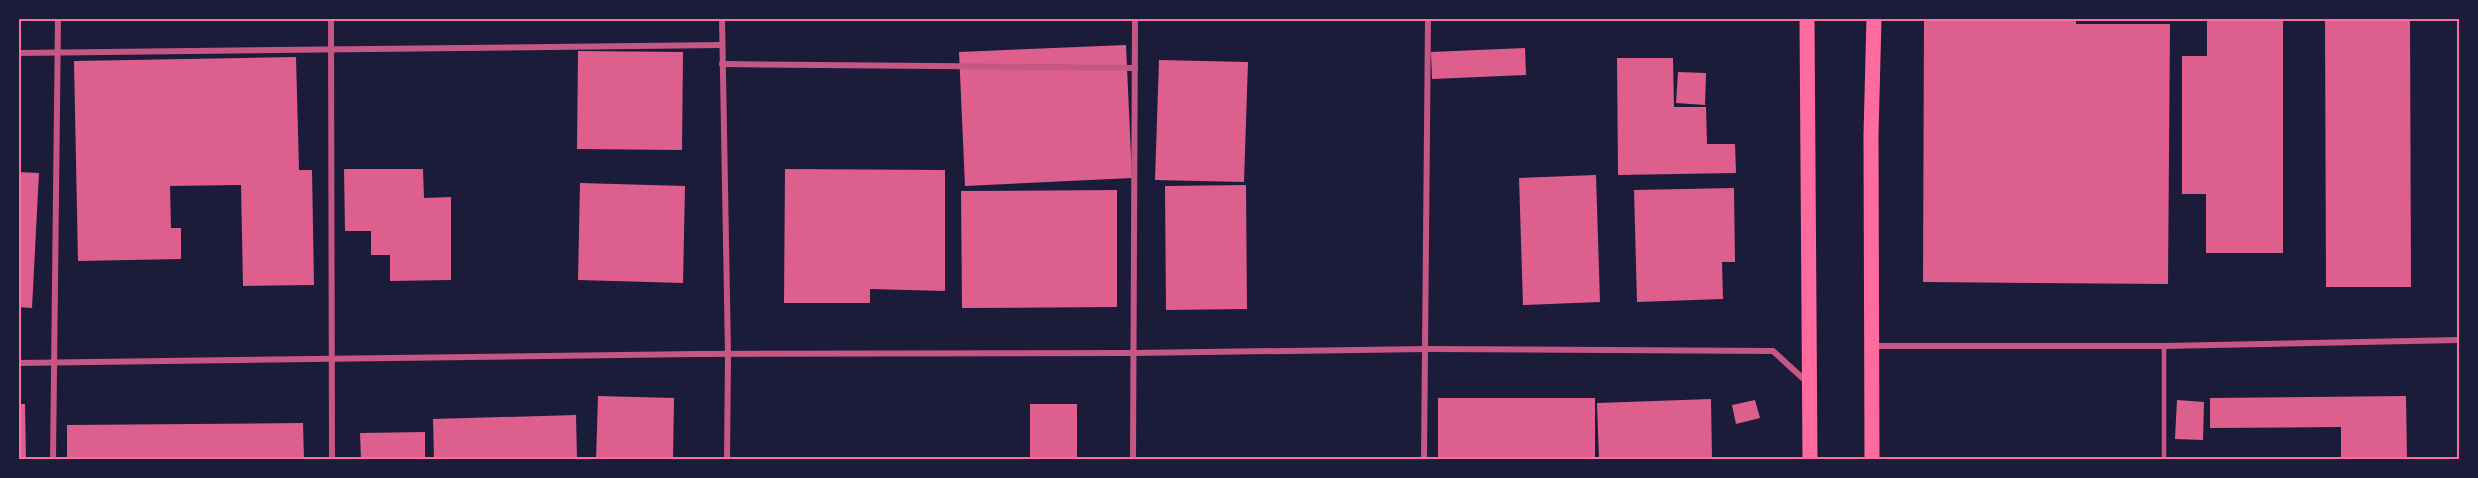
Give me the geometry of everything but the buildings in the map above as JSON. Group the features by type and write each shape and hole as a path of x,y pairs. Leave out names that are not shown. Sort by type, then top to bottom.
{"main road":[{"path":"1808,18 1810,460"},
{"path":"1872,460 1871,135 1874,18"}],"street":[{"path":"53,460 58,18"},
{"path":"332,18 332,460"},
{"path":"722,18 728,354 727,460"},
{"path":"1133,460 1135,18"},
{"path":"1424,460 1427,349 1428,18"},
{"path":"18,53 722,45"},
{"path":"722,64 1135,68"},
{"path":"1872,346 2164,346 2460,339"},
{"path":"18,363 728,354 1133,353 1427,349 1773,351 1810,386"}],"lane":[{"path":"2164,346 2164,460"}]}
